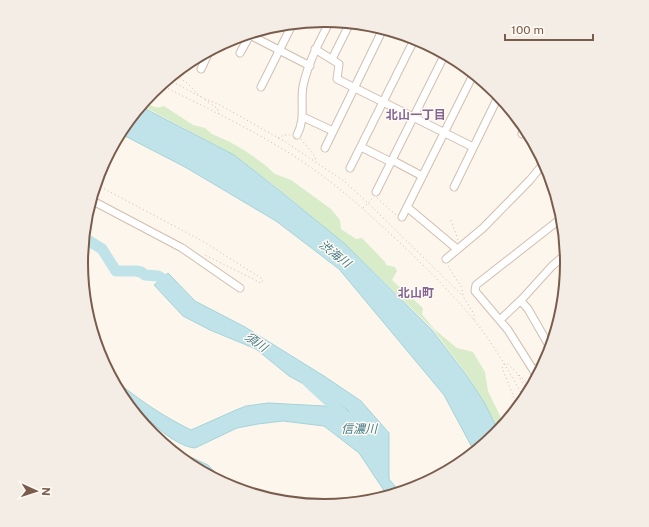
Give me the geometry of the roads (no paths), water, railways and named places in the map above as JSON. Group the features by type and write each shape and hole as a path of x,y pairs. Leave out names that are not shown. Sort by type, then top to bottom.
{"street":[{"path":"297,135 303,117 303,91 315,49 327,27"},
{"path":"332,59 347,28"},
{"path":"261,87 290,30"},
{"path":"325,148 381,34"},
{"path":"255,38 310,66"},
{"path":"240,53 247,40"},
{"path":"350,168 412,44"},
{"path":"315,49 339,64 337,79 473,147"},
{"path":"201,69 206,59"},
{"path":"376,192 443,59"},
{"path":"402,217 471,79"},
{"path":"454,187 496,101"},
{"path":"303,117 333,131"},
{"path":"361,147 422,176"},
{"path":"446,259 483,228 541,167"},
{"path":"96,203 182,248 240,288"},
{"path":"407,207 459,247"},
{"path":"534,373 508,330 475,291 476,285 557,222"},
{"path":"500,320 561,259"},
{"path":"520,301 528,309 547,342"}],"water":[{"name":"渋海川","path":"146,109 234,155 345,244 432,330 467,376 484,402 496,426 492,431 472,448 444,395 339,269 276,221 185,167 125,136"},
{"name":"信濃川","path":"168,273 195,301 245,327 361,401 389,433 389,479 397,488 385,492 359,453 324,426 283,421 258,424 237,428 195,448 185,446 153,424 137,407 123,386 155,410 191,430 246,406 268,403 324,406 349,411 335,401 289,376 256,349 210,330 183,316 154,285"},
{"path":"186,455 208,465 218,475"}],"waterway":[{"name":"須川","path":"89,241 102,249 116,271 136,271 145,275 158,276 163,279 171,290"},
{"name":"須川","path":"308,382 347,418"}],"district":[{"name":"北山一丁目","path":"416,115"},
{"name":"北山町","path":"416,293"}]}
